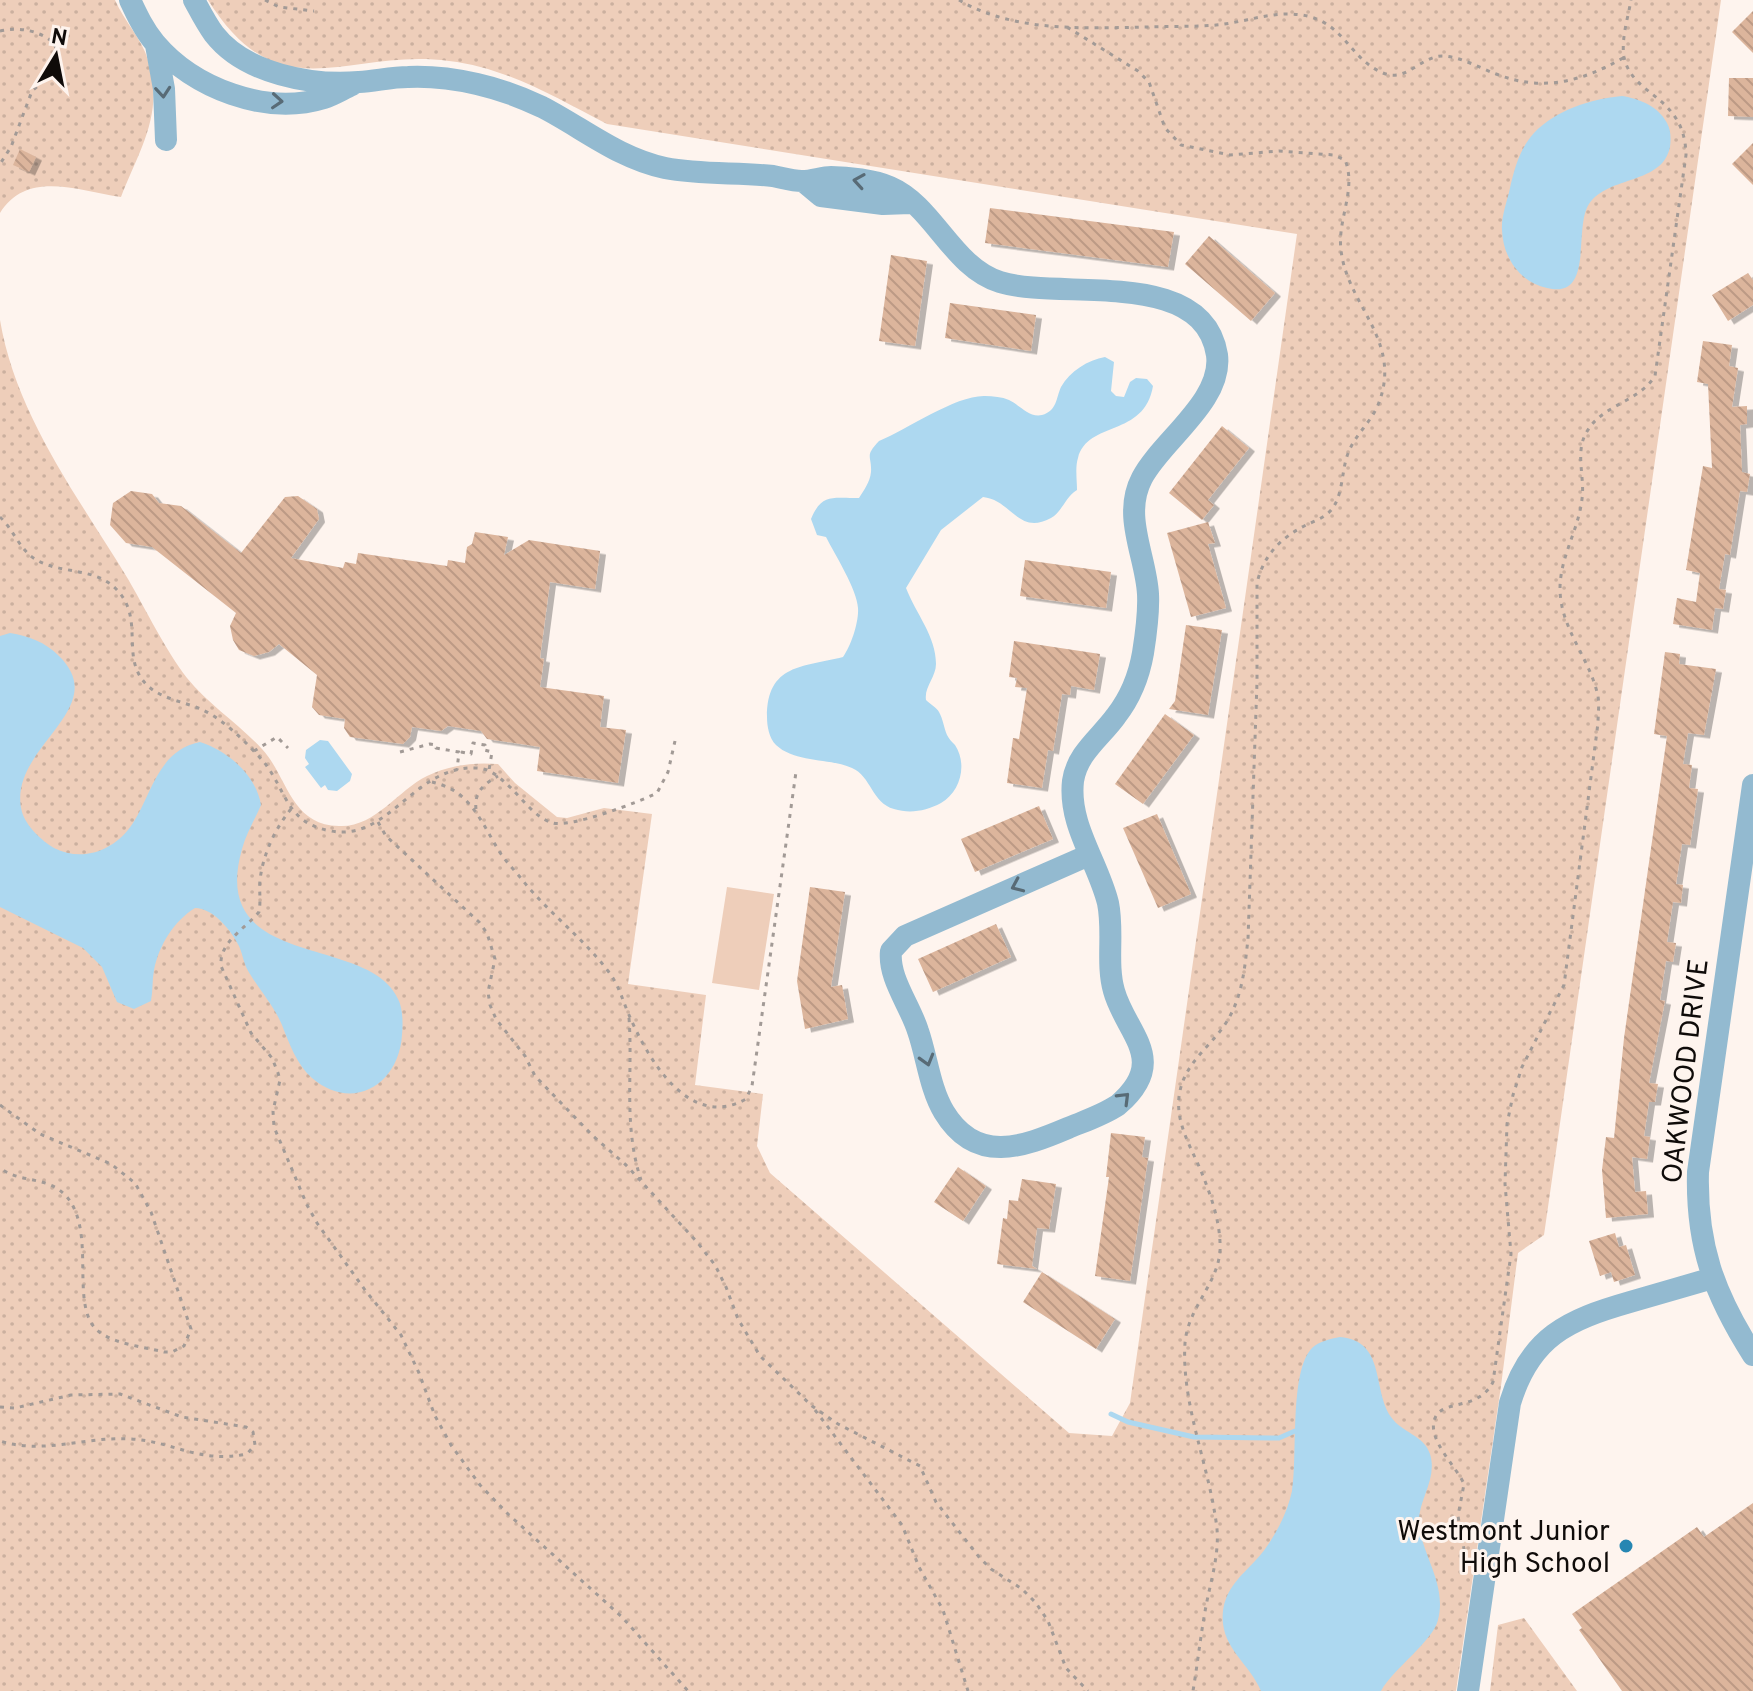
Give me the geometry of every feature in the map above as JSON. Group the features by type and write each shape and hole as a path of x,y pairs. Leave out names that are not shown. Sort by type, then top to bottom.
{"street":[{"path":"130,0 156,45 169,58 225,92 248,98 296,103 323,98 357,83"},
{"path":"194,0 215,35 227,47 287,76 357,83 413,76 477,84 542,108 614,150 664,167 803,181 821,196 883,204 910,203 920,209 971,267 997,281 1160,298 1189,309 1207,328 1213,340 1217,365 1209,391 1148,469 1136,492 1135,532 1148,592 1139,671 1125,704 1083,755 1075,770 1072,797 1109,907 1113,987 1140,1040 1143,1052 1139,1077 1128,1097 1108,1112 1033,1143 1006,1149 991,1147 963,1134 946,1115 915,1020 892,969 891,951 905,936 1089,855"},
{"path":"156,45 164,89 166,140"},
{"name":"OAKWOOD DRIVE","path":"1753,785 1698,1172 1700,1231 1713,1278 1725,1307 1753,1355"},
{"path":"1468,1691 1510,1403 1517,1380 1528,1360 1546,1339 1569,1323 1713,1278"}],"path":[{"path":"265,0 279,7 314,11"},
{"path":"959,0 1001,17 1067,27 1215,25 1269,16 1304,16 1331,26 1382,73 1400,75 1425,61 1443,56 1506,78 1539,83 1577,80 1624,57"},
{"path":"1466,1563 1458,1516 1464,1484 1438,1442 1435,1417 1442,1410 1468,1404 1480,1397 1493,1382 1511,1254 1505,1184 1507,1124 1522,1067 1564,985 1598,723 1598,693 1571,635 1560,600 1562,566 1582,503 1580,452 1584,436 1602,413 1639,395 1655,376 1686,155 1683,128 1674,114 1633,75 1624,57 1631,0"},
{"path":"1067,27 1138,71 1149,82 1165,128 1181,145 1230,155 1279,151 1334,155 1345,160 1349,185 1341,227 1341,257 1378,337 1385,373 1379,404 1348,452 1332,510 1276,545 1266,558 1257,583 1252,848 1243,978 1229,1017 1188,1069 1179,1096 1184,1133 1215,1213 1221,1257 1188,1323 1185,1344 1185,1369 1211,1495 1217,1544 1193,1691"},
{"path":"0,31 22,29 45,36 53,42 57,59 55,71 32,91 11,147 0,164"},
{"path":"0,517 35,559 101,577 117,590 130,610 133,660 142,679 155,692 209,713 254,751 269,769 291,809 308,822 331,831 351,831 378,822 429,781 457,770 476,768 489,770 498,776 543,818 553,823 571,823 657,793 668,772 675,741"},
{"path":"254,751 277,737 288,748"},
{"path":"400,752 430,744 436,745 436,748 471,754 473,743 485,745 484,750 492,752 489,770"},
{"path":"457,770 459,752"},
{"path":"628,1014 661,1071 685,1096 716,1108 746,1099 754,1075 796,772"},
{"path":"476,813 476,796 480,789 498,776"},
{"path":"429,781 459,794 476,813 502,855 528,886 570,926 609,971 620,989 628,1014 631,1042 629,1131 641,1182"},
{"path":"291,809 266,854 256,916 221,953 221,966 251,1033 272,1058 278,1073 280,1080 273,1111 274,1127 307,1205 365,1290 401,1335 435,1416 451,1445 480,1485 622,1617 688,1691"},
{"path":"378,822 386,836 466,908 487,933 495,959 488,992 490,1005 496,1019 525,1056 535,1076 697,1242 715,1265 738,1319 760,1356 812,1406 839,1438 902,1525 926,1583 943,1610 968,1691"},
{"path":"0,1105 40,1134 111,1164 135,1183 151,1212 191,1329 184,1346 164,1352 111,1338 97,1330 84,1304 84,1242 75,1208 65,1194 47,1182 20,1179 0,1168"},
{"path":"0,1407 15,1408 71,1395 120,1394 182,1417 246,1427 253,1432 255,1445 247,1454 211,1457 142,1439 53,1446 19,1446 0,1441"},
{"path":"812,1406 838,1424 920,1466 936,1502 979,1557 1036,1603 1048,1621 1066,1668 1088,1691"}],"shaded area":[{"path":"0,0 115,0 145,52 153,97 148,131 121,197 55,186 39,187 11,199 0,213"},
{"path":"208,0 1721,0 1544,1235 1518,1253 1456,1691 0,1691 0,320 8,355 35,423 171,656 196,688 262,749 300,809 323,824 352,825 375,815 427,776 453,767 489,763 498,764 515,783 557,817 567,818 604,808 652,814 628,984 706,995 695,1085 763,1094 757,1146 770,1173 1069,1433 1112,1436 1130,1403 1297,234 607,124 511,77 449,61 412,59 317,68 289,66 262,56 235,35"},
{"path":"727,887 774,894 759,990 712,983"},
{"path":"1524,1618 1577,1691 1490,1691 1498,1625"}],"water":[{"path":"1622,96 1648,104 1663,117 1671,138 1665,159 1657,168 1609,188 1589,204 1582,229 1580,260 1572,283 1562,289 1537,285 1515,267 1503,240 1503,215 1521,152 1534,133 1563,112 1586,103"},
{"path":"1105,357 1114,362 1111,391 1116,396 1124,397 1130,382 1136,378 1147,379 1153,386 1148,402 1139,414 1084,446 1077,462 1077,490 1051,518 1031,523 1001,504 983,497 941,530 906,588 935,654 936,664 926,700 939,712 961,761 960,777 948,798 924,810 894,809 881,801 852,768 793,755 776,745 767,720 773,687 780,677 801,666 843,657 852,640 857,620 857,600 850,582 826,537 817,535 811,519 820,504 836,498 859,498 870,476 870,453 879,441 973,397 1003,398 1029,413 1042,415 1053,407 1061,387 1074,371"},
{"path":"10,633 48,647 59,656 73,676 74,694 67,712 28,768 21,789 22,812 31,828 49,845 65,852 87,854 108,847 133,823 165,763 174,754 200,742 221,751 247,774 261,805 242,849 237,888 248,915 268,933 356,965 382,979 398,999 402,1021 399,1052 383,1079 358,1093 343,1093 312,1078 298,1060 275,1012 248,971 236,940 221,921 202,909 195,908 187,913 174,927 156,961 151,1001 134,1009 117,1002 102,967 83,948 0,907 0,636"},
{"path":"320,740 328,741 352,774 350,781 337,791 328,790 325,785 321,788 305,767 309,764 305,758 306,750"},
{"path":"1340,1337 1355,1340 1365,1347 1376,1368 1385,1406 1391,1417 1423,1442 1430,1454 1430,1481 1421,1507 1419,1525 1437,1583 1438,1620 1429,1637 1381,1691 1261,1691 1230,1644 1223,1624 1223,1611 1235,1583 1273,1537 1290,1500 1297,1395 1305,1360 1315,1346"}],"building":[{"path":"1753,11 1753,53 1732,32"},
{"path":"1729,78 1753,78 1753,117 1728,116"},
{"path":"1753,143 1753,185 1732,164"},
{"path":"20,149 36,157 29,172 13,165"},
{"path":"990,208 1174,232 1168,267 985,243"},
{"path":"1209,236 1275,293 1251,321 1185,264"},
{"path":"891,255 927,261 915,346 879,341"},
{"path":"1748,273 1753,280 1753,305 1728,321 1712,295"},
{"path":"950,303 1036,315 1031,351 945,338"},
{"path":"1703,341 1732,345 1729,366 1738,368 1732,407 1747,406 1747,424 1740,425 1742,472 1750,474 1747,492 1740,491 1730,555 1725,554 1719,589 1726,590 1723,609 1715,608 1712,630 1673,624 1677,598 1696,602 1700,573 1686,570 1703,466 1712,468 1708,384 1697,382"},
{"path":"1222,426 1249,448 1208,500 1214,505 1202,520 1169,493"},
{"path":"131,491 152,494 159,503 181,506 241,553 285,497 298,496 317,509 319,519 291,558 343,568 345,562 356,564 358,553 447,566 448,560 465,563 467,547 472,544 475,532 508,537 504,555 529,540 600,551 595,589 550,582 540,658 544,659 540,687 604,696 600,727 626,730 618,783 537,771 540,747 487,739 481,731 448,726 441,731 412,727 410,737 403,744 350,737 344,728 345,719 319,715 312,707 317,675 279,644 269,652 254,656 239,650 230,626 236,613 152,547 126,543 110,525 113,503"},
{"path":"1208,522 1215,543 1208,544 1226,608 1191,617 1167,533"},
{"path":"1025,560 1111,572 1106,608 1020,596"},
{"path":"1186,625 1222,630 1208,715 1169,709 1175,701"},
{"path":"1014,641 1100,654 1094,690 1071,686 1070,695 1062,694 1053,751 1048,750 1042,788 1007,783 1013,738 1019,739 1027,688 1015,687 1017,678 1009,677"},
{"path":"1665,652 1680,654 1679,664 1716,669 1704,735 1688,733 1683,764 1692,765 1689,788 1698,789 1690,845 1682,844 1676,884 1683,885 1681,903 1673,902 1667,942 1676,943 1673,962 1666,961 1660,1000 1665,1001 1649,1083 1658,1084 1655,1102 1649,1102 1644,1136 1650,1137 1647,1159 1632,1157 1635,1192 1646,1191 1648,1214 1606,1218 1602,1170 1606,1137 1614,1138 1624,1038 1667,736 1654,734"},
{"path":"1165,714 1194,735 1143,804 1115,784"},
{"path":"1039,806 1053,839 975,872 961,839"},
{"path":"1157,814 1191,894 1158,908 1123,828"},
{"path":"810,887 845,892 831,987 842,985 848,1019 805,1029 797,981"},
{"path":"996,924 1011,957 933,992 918,959"},
{"path":"1111,1133 1145,1137 1142,1157 1148,1158 1130,1281 1095,1276 1109,1177 1106,1177"},
{"path":"958,1167 986,1186 963,1221 934,1202"},
{"path":"1022,1179 1056,1184 1049,1229 1037,1228 1032,1266 1037,1269 997,1264 1003,1218 1007,1219 1009,1200 1018,1201"},
{"path":"1615,1233 1619,1247 1626,1245 1635,1275 1614,1282 1611,1272 1600,1276 1589,1241"},
{"path":"1042,1272 1115,1319 1096,1349 1023,1302"},
{"path":"1753,1503 1753,1691 1622,1691 1579,1630 1582,1628 1572,1614 1697,1527 1704,1537"}],"waterway":[{"path":"1111,1414 1128,1422 1194,1437 1279,1438 1295,1431"}],"place":[{"name":"Westmont Junior High School","path":"1626,1546"}]}
